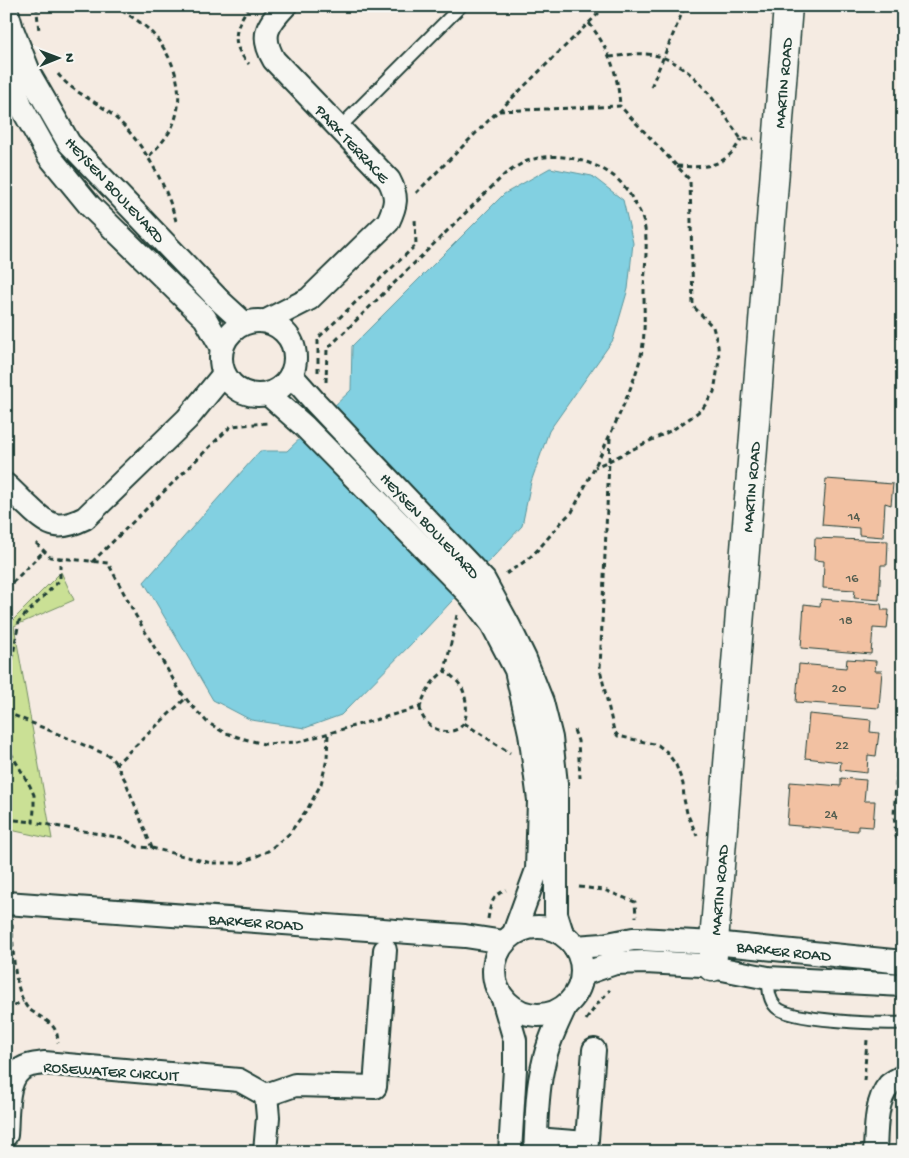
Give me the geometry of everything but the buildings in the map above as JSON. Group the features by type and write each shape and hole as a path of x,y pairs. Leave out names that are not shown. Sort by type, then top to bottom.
{"street":[{"name":"PARK TERRACE","path":"285,6 269,25 266,39 274,60 389,180 396,200 394,210 388,222 310,299"},
{"name":"MARTIN ROAD","path":"713,955 788,6"},
{"name":"HEYSEN BOULEVARD","path":"6,8 12,29 31,77 69,143 220,301 255,322"},
{"name":"HEYSEN BOULEVARD","path":"6,66 22,108 49,156 90,206 205,318 222,348"},
{"path":"255,322 276,325 286,333 292,342 295,353 291,375 285,383 278,390 258,396 240,391 228,381 224,374 220,357 226,338 234,329 310,299"},
{"path":"292,342 310,299"},
{"path":"6,485 40,519 49,523 65,525 85,518 187,419 224,374"},
{"name":"HEYSEN BOULEVARD","path":"291,375 319,395 510,626 542,702 551,738 556,784 556,914 569,940"},
{"path":"187,419 240,391"},
{"name":"HEYSEN BOULEVARD","path":"268,394 479,590 492,624 516,670 530,733 539,800 537,870 501,938"},
{"name":"BARKER ROAD","path":"10,903 501,938"},
{"path":"503,999 522,1013 532,1016 544,1016 555,1013 574,998 580,987 583,974 580,955 569,940 550,928 538,926 526,928 501,938 494,964 494,976 515,1040 510,1152"},
{"name":"BARKER ROAD","path":"569,940 603,945 633,939 713,955 903,962"},
{"path":"265,1152 268,1116 266,1094 295,1085 375,1087 385,950"},
{"name":"BARKER ROAD","path":"583,974 615,963 638,962 702,965 713,955"},
{"name":"BARKER ROAD","path":"713,955 768,978 903,985"},
{"path":"565,1007 554,1029 543,1066 537,1105 535,1146 586,1148 594,1050"},
{"name":"ROSEWATER CIRCUIT","path":"6,1135 8,1100 15,1075 27,1066 44,1063 239,1080 266,1094"},
{"path":"874,1152 877,1116 882,1098 889,1085 903,1076"}],"lane":[{"path":"338,128 461,6"},
{"path":"768,978 769,995 772,1002 778,1009 791,1014 816,1019 884,1024 903,1023"}],"path":[{"path":"38,6 39,35"},
{"path":"114,6 128,14 150,32 166,51 178,83 179,104 176,119 163,142 148,158"},
{"path":"249,6 236,31 236,41 246,60 253,67"},
{"path":"414,195 606,6"},
{"path":"651,87 685,6"},
{"path":"589,23 599,36 610,57 619,89 620,106 690,180 693,306 713,327 718,346 719,360 714,392 702,408 693,416 674,430 594,467"},
{"path":"610,57 645,54 663,57 684,68 710,94 741,139"},
{"path":"56,72 61,79 77,92 110,113 137,142 162,184 178,228"},
{"path":"498,111 620,106"},
{"path":"741,139 778,140"},
{"path":"677,166 698,167 713,165 725,160 741,139"},
{"path":"319,395 326,382 327,349 505,174 524,162 557,156 592,164 613,175 626,188 642,215 645,226 646,250 643,344 640,362 624,406 572,512 564,518 526,561 479,590 457,615 445,671 427,689 420,707 422,718 427,724 441,731 458,728 464,723 466,713 465,697 462,688 445,671"},
{"path":"318,380 318,338 416,244 415,217"},
{"path":"92,562 231,426 275,423"},
{"path":"611,434 600,669 614,731 618,736 658,745 667,752 676,765 684,784 684,799 687,813 698,838"},
{"path":"6,589 44,551"},
{"path":"6,695 19,621 60,580 60,558 108,563 136,616 180,691 207,722 224,732 264,744 298,742 420,707"},
{"path":"903,674 894,815 896,836 903,851"},
{"path":"116,764 186,698"},
{"path":"6,712 110,756 125,780 152,848"},
{"path":"464,723 514,756"},
{"path":"6,819 122,838 138,847 152,848 211,863 241,863 268,851 289,834 308,808 321,784 327,759 328,734"},
{"path":"6,744 34,795 33,822"},
{"path":"501,938 490,904 500,892 508,889"},
{"path":"10,903 13,960 19,990 26,1007 52,1024 58,1036 58,1044"},
{"path":"581,1027 611,988"},
{"path":"6,1010 23,1001"}],"green space":[{"path":"61,572 74,600 14,626 52,839 6,829 6,627"}],"water":[{"path":"550,168 592,176 623,200 633,243 628,289 613,340 549,431 531,482 522,526 422,633 341,715 305,728 251,720 213,700 144,582 260,451 287,451 351,390 352,346 504,194"}]}
